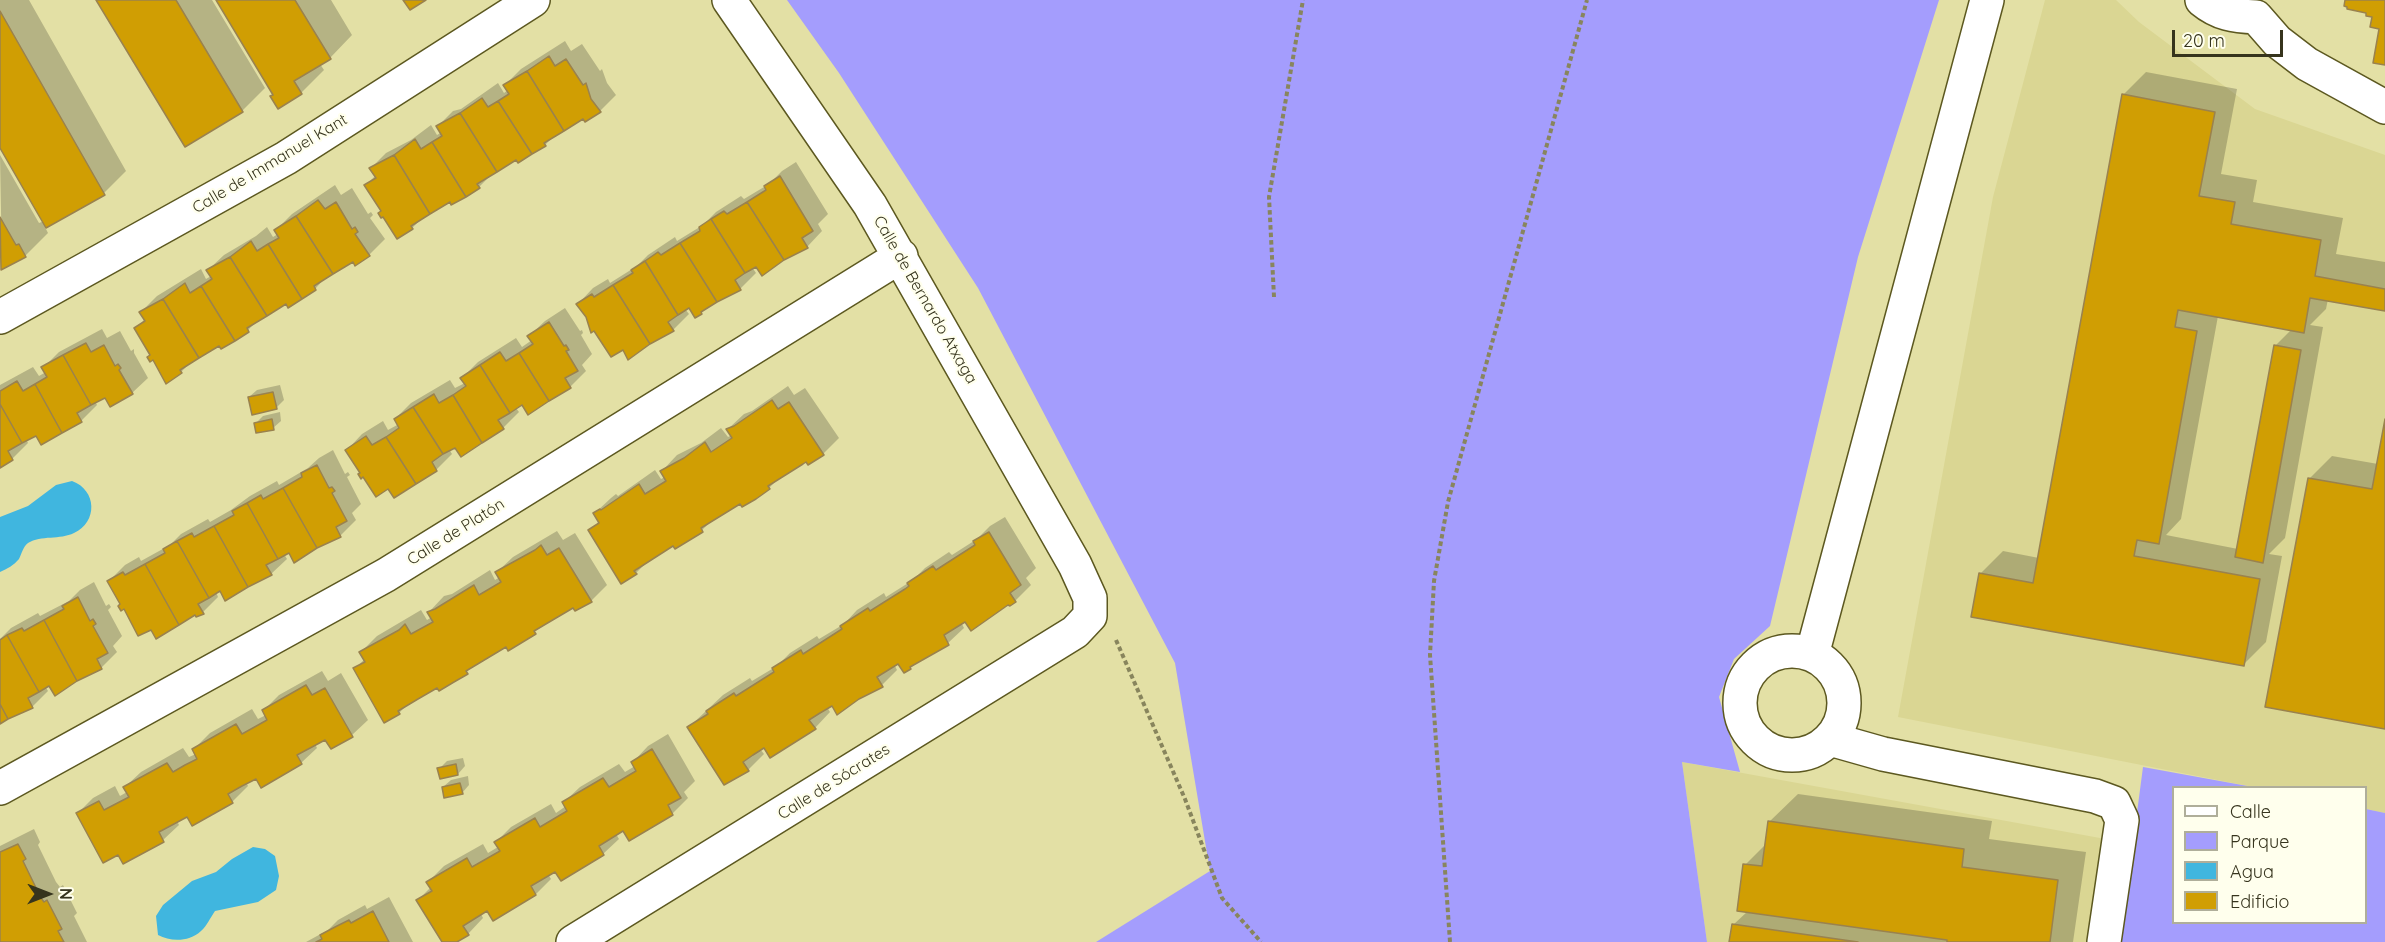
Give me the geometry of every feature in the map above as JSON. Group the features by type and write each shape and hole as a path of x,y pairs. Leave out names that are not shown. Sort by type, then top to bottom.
{"street":[{"name":"Calle de Immanuel Kant","path":"0,317 286,158 533,0"},
{"name":"Calle de Bernardo Atxaga","path":"729,0 870,205 901,256 1075,565 1090,598 1090,616"},
{"path":"1812,655 1987,0"},
{"path":"2202,0 2214,9 2230,16 2259,8 2277,41 2307,64 2385,108"},
{"name":"Calle de Platón","path":"0,788 386,575 901,256"},
{"name":"Calle de Sócrates","path":"573,942 1075,632 1090,616"},
{"path":"1795,651 1812,655 1826,663 1843,692 1844,709 1839,725 1830,739 1817,749 1801,755 1785,755 1769,751 1754,740 1744,725 1739,708 1741,690 1748,674 1761,661 1777,653 1795,651"},
{"path":"1830,739 1883,754 2095,796 2114,803 2122,820 2104,942"}],"path":[{"path":"1274,297 1269,197 1303,0"},
{"path":"1450,942 1430,655 1434,582 1448,502 1587,0"},
{"path":"1090,616 1112,632 1180,788 1222,898 1261,942"}],"shaded area":[{"path":"2045,0 2116,0 2139,22 2255,109 2385,155 2385,813 2367,809 2367,786 2248,786 1898,717 1993,197"},
{"path":"1682,762 2133,844 2120,942 1707,942"}],"green space":[{"path":"787,0 1939,0 1858,257 1770,626 1734,659 1719,697 1740,772 1682,762 1707,942 1096,942 1210,871 1175,663 978,288 839,73"},
{"path":"2143,767 2248,786 2172,786 2172,924 2367,924 2367,809 2385,813 2385,942 2120,942"}],"water":[{"path":"72,481 86,491 90,499 91,514 87,522 82,528 69,535 39,539 28,543 19,559 0,572 0,517 28,506 56,485"},
{"path":"253,847 265,849 275,856 279,876 276,890 258,902 215,911 203,929 186,939 174,940 158,935 156,916 163,905 192,881 216,872 232,859"}],"building":[{"path":"96,0 176,0 243,112 185,147"},
{"path":"216,0 295,0 331,59 294,81 302,94 278,109 270,96 273,95"},
{"path":"403,0 426,0 410,10"},
{"path":"2345,0 2385,0 2385,65 2373,63 2379,29 2370,27 2372,17 2366,16 2366,13 2347,9 2344,6"},
{"path":"0,11 105,195 46,228 0,148"},
{"path":"549,56 555,66 566,59 583,85 586,83 591,99 601,112 585,122 583,119 564,131 527,71"},
{"path":"527,71 564,131 544,143 546,146 532,154 498,101 509,94 503,85"},
{"path":"2122,94 2215,112 2199,196 2235,202 2231,224 2321,240 2315,276 2385,289 2385,311 2310,298 2304,333 2178,310 2175,327 2197,331 2159,544 2137,540 2134,556 2260,579 2244,666 1971,617 1979,573 2033,583"},
{"path":"482,98 488,107 498,101 532,154 518,163 516,160 497,172 460,113"},
{"path":"460,113 497,172 477,184 480,188 466,197 432,142 442,136 436,126"},
{"path":"415,139 421,149 432,142 466,197 451,205 450,202 430,214 394,155"},
{"path":"394,155 430,214 411,226 413,229 397,239 383,217 381,218 378,213 381,211 364,185 376,178 369,168"},
{"path":"780,176 813,231 802,238 808,248 784,260 747,202 766,190 764,186"},
{"path":"318,200 325,209 336,202 352,229 355,227 358,232 355,234 370,256 355,266 353,262 333,274 296,216"},
{"path":"747,202 784,260 762,276 756,267 745,273 711,219 724,211 727,214"},
{"path":"296,216 333,274 314,286 316,290 302,299 268,244 279,238 274,230"},
{"path":"0,217 16,245 19,244 26,257 1,270"},
{"path":"711,219 745,273 735,280 741,290 717,302 680,243 700,231 699,227"},
{"path":"251,241 257,251 268,244 302,299 288,308 286,304 267,316 230,257"},
{"path":"680,243 717,302 695,318 689,308 678,315 645,261 658,252 661,255"},
{"path":"230,257 267,316 247,328 249,332 235,341 201,286 212,279 206,270"},
{"path":"645,261 678,315 668,322 674,331 650,344 613,285 633,273 631,270"},
{"path":"185,283 190,293 201,286 235,341 221,349 219,346 199,358 163,299"},
{"path":"613,285 650,344 628,360 623,350 611,357 594,331 591,333 586,317 576,304 592,294 594,297"},
{"path":"163,299 199,358 180,370 182,373 166,384 153,360 150,362 147,357 150,355 134,328 145,321 139,312"},
{"path":"549,322 569,350 566,351 578,371 565,378 571,388 549,401 519,353 533,344 527,336"},
{"path":"86,343 91,352 104,345 115,366 118,364 121,368 119,370 133,394 110,407 105,398 91,405 63,355"},
{"path":"2274,345 2301,350 2263,563 2235,557"},
{"path":"500,352 506,361 519,353 549,401 528,415 522,405 510,413 480,365"},
{"path":"63,355 91,405 77,413 82,422 62,433 35,384 47,377 41,367"},
{"path":"480,365 510,413 498,420 504,429 482,443 453,395 466,386 460,378"},
{"path":"17,381 23,391 35,384 62,433 41,445 36,436 22,443 0,404 0,391"},
{"path":"273,392 277,409 252,415 248,397"},
{"path":"434,394 439,403 453,395 482,443 461,457 455,448 443,454 413,407"},
{"path":"772,400 778,409 789,402 824,455 808,465 806,462 768,486 770,489 756,499 742,507 740,504 701,528 703,532 675,549 673,546 634,571 637,574 621,584 588,530 599,523 593,513 639,484 645,494 666,481 660,471 684,458 705,442 711,452 732,438 726,429"},
{"path":"0,404 22,443 8,451 13,460 0,468"},
{"path":"413,407 443,454 432,462 437,471 416,484 386,437 399,428 394,419"},
{"path":"272,419 274,430 256,433 254,423"},
{"path":"2385,419 2385,729 2265,707 2308,478 2372,489"},
{"path":"366,436 372,445 386,437 416,484 394,498 388,489 376,497 363,477 361,479 358,474 360,473 345,450"},
{"path":"317,465 329,488 332,487 335,491 332,493 347,521 336,527 341,537 317,548 283,488 302,477 301,473"},
{"path":"283,488 317,548 294,563 289,553 278,559 247,503 261,495 263,499"},
{"path":"247,503 278,559 266,565 272,575 248,587 214,526 234,515 232,511"},
{"path":"214,526 248,587 225,601 220,591 209,598 177,541 192,533 194,537"},
{"path":"989,532 1021,585 1010,593 1016,602 1008,605 971,631 965,622 944,635 949,645 910,667 911,669 904,673 898,664 877,677 883,687 859,699 837,715 832,706 820,713 809,720 816,729 770,758 764,748 743,762 749,771 724,785 687,727 708,714 706,711 734,693 736,696 774,672 772,668 801,650 803,654 842,629 840,626 868,608 870,611 905,589 909,586 907,583 933,566 936,570 975,545 973,541"},
{"path":"177,541 209,598 198,604 204,614 196,617 195,615 179,625 145,564 165,553 163,549"},
{"path":"541,545 547,555 559,548 592,602 575,611 573,608 534,631 536,634 508,651 506,647 466,671 468,674 439,691 437,688 418,699 398,711 400,714 384,723 353,668 365,662 359,652 399,630 405,624 411,634 433,622 427,612 474,585 479,595 501,582 495,572"},
{"path":"145,564 179,625 156,639 151,630 138,636 124,609 121,611 118,606 120,604 107,581 123,572 125,575"},
{"path":"78,597 90,621 93,619 96,624 93,626 108,653 97,659 102,669 77,681 44,620 64,609 62,606"},
{"path":"44,620 77,681 55,696 49,686 39,692 7,635 22,628 24,631"},
{"path":"7,635 39,692 28,698 33,708 8,719 0,704 0,640"},
{"path":"306,685 312,695 325,688 353,737 331,749 325,740 297,755 302,764 261,788 256,779 228,794 233,803 192,826 187,817 159,832 164,842 123,864 118,855 103,863 76,813 99,801 104,810 129,797 123,787 167,763 173,772 197,759 192,749 236,724 242,734 267,720 262,710"},
{"path":"0,704 8,719 0,724"},
{"path":"652,749 681,798 668,805 673,815 629,841 623,831 599,846 604,855 561,881 555,872 531,886 536,895 493,921 487,911 463,926 469,935 457,942 442,942 416,900 432,891 426,882 467,858 472,867 500,851 494,842 535,818 540,827 567,811 562,802 603,778 609,787 636,771 631,762"},
{"path":"456,764 458,775 440,779 437,768"},
{"path":"460,783 463,794 444,798 442,787"},
{"path":"1768,821 1964,849 1962,867 2058,880 2050,942 1947,942 1947,940 1737,911 1743,864 1762,866"},
{"path":"18,844 26,859 23,861 41,898 44,902 47,900 62,929 58,931 64,942 0,942 0,852"},
{"path":"373,911 389,942 316,942 322,939 320,935 349,920 351,923"},
{"path":"1732,924 1858,942 1729,942"}]}
